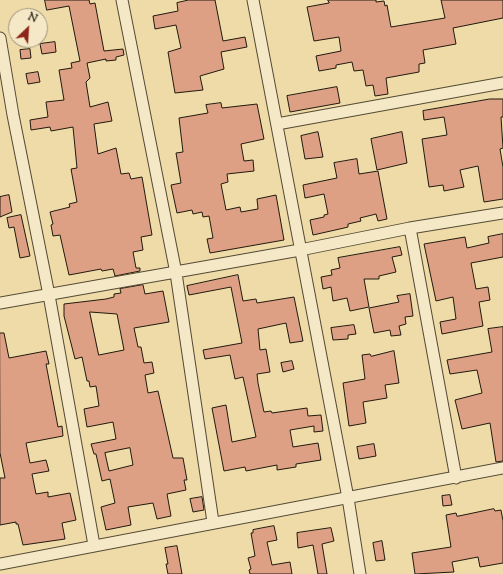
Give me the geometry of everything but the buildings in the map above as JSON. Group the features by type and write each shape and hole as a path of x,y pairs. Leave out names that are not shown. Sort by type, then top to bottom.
{"street":[{"path":"122,0 176,273 214,522"},
{"path":"254,0 348,498 360,574"},
{"path":"0,38 13,115 49,295 94,545"},
{"path":"277,124 503,83"},
{"path":"0,303 176,273 410,228 503,213"},
{"path":"410,228 456,478"},
{"path":"0,564 503,468"}]}
